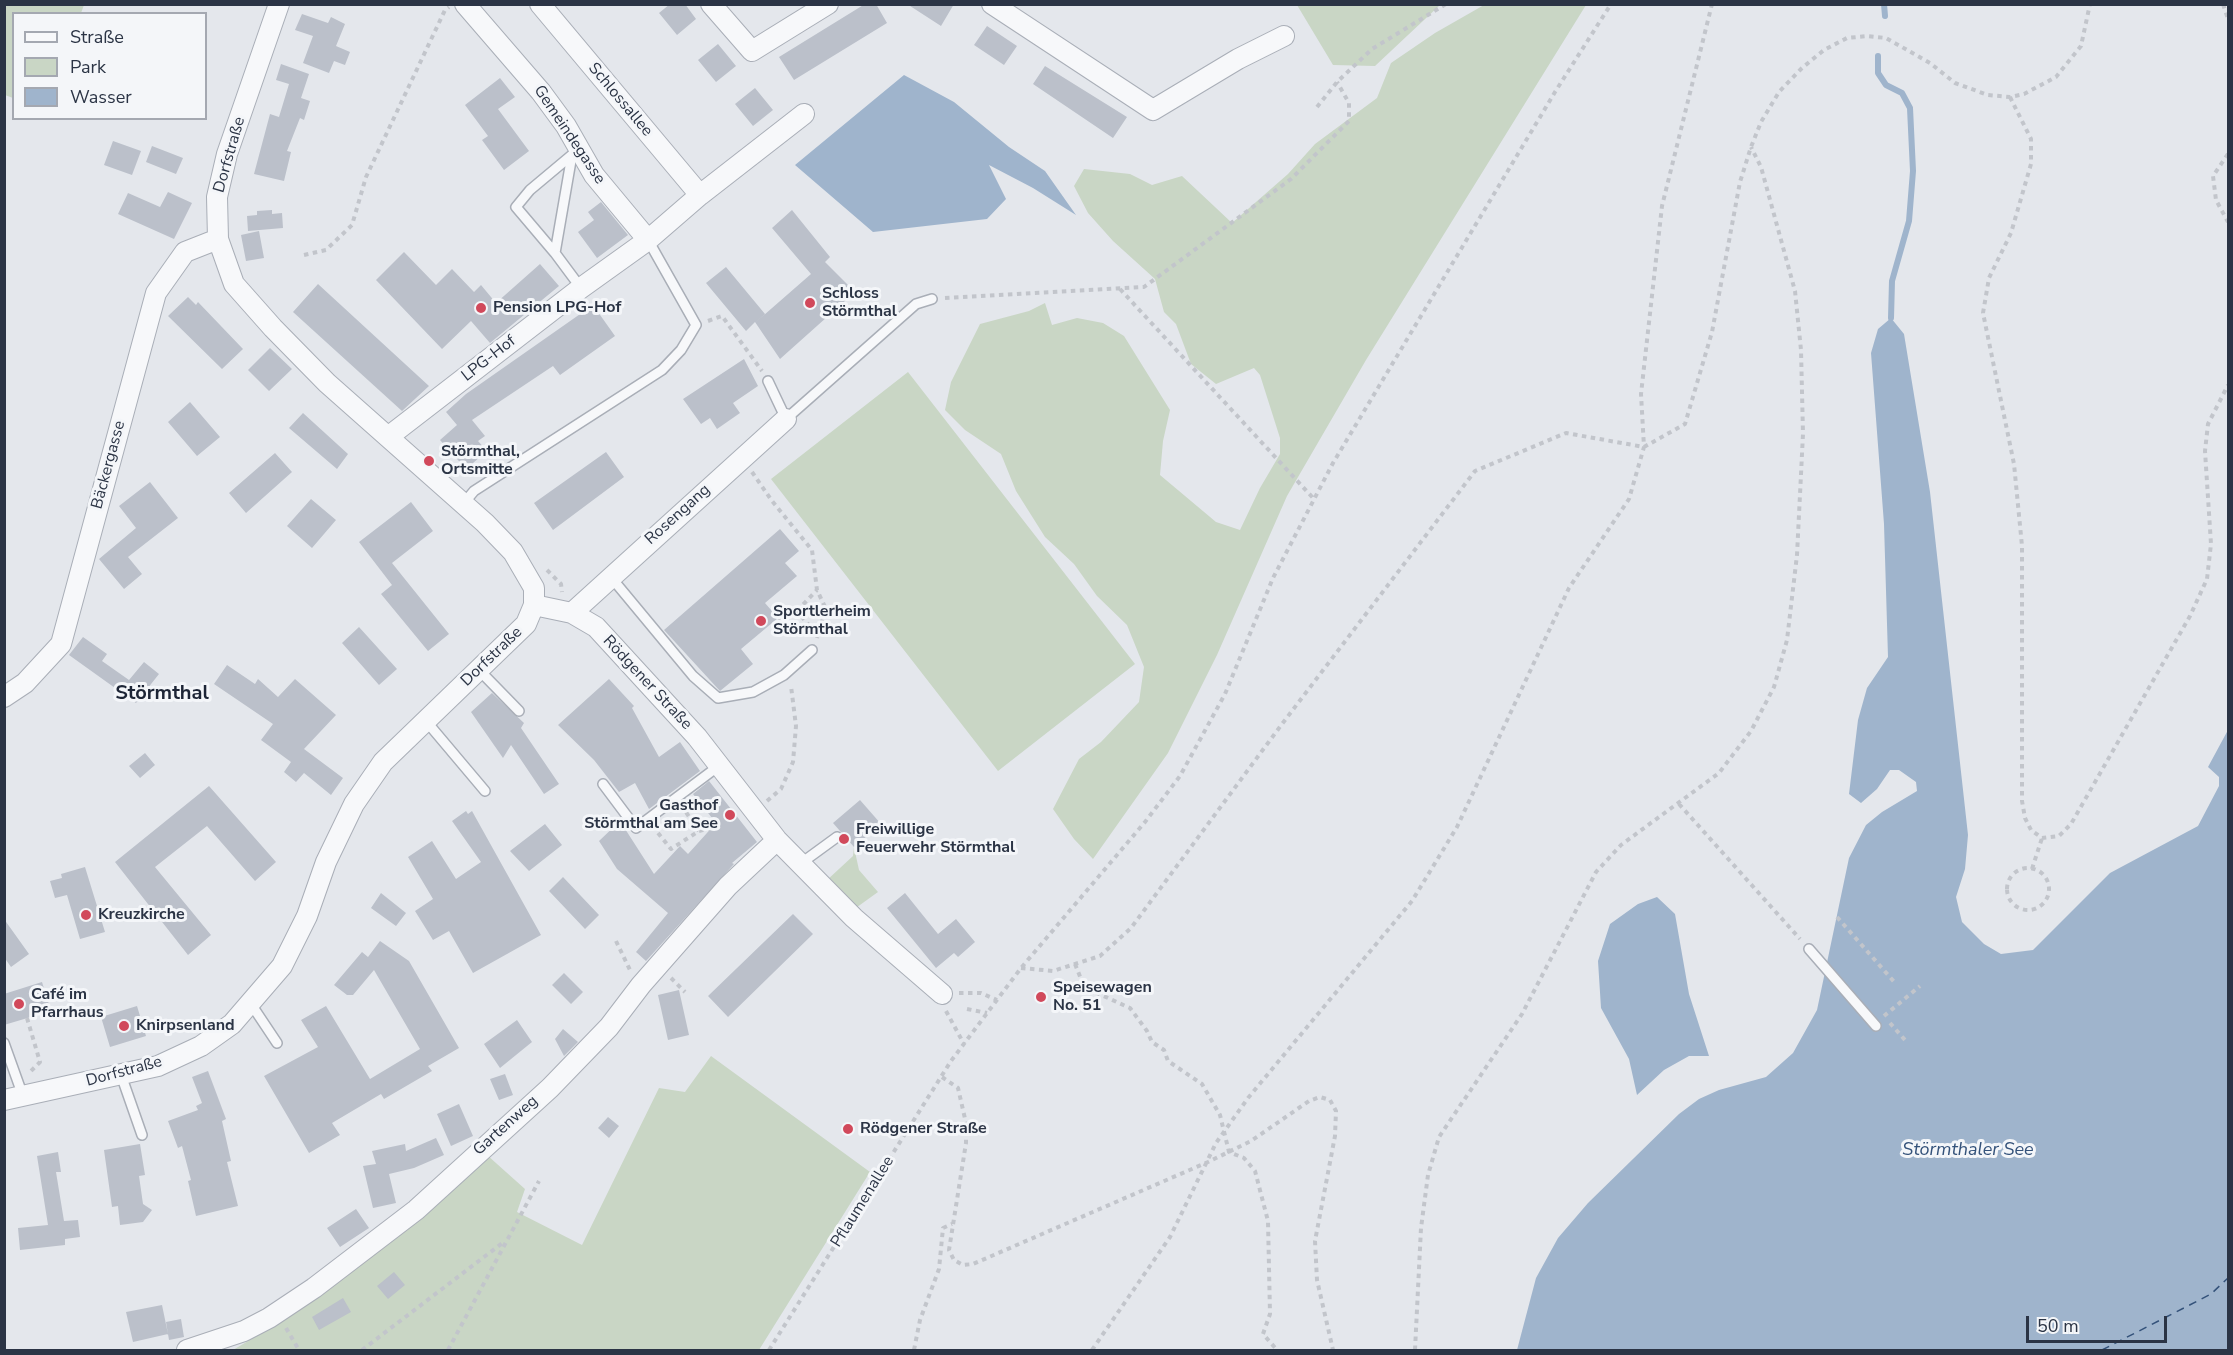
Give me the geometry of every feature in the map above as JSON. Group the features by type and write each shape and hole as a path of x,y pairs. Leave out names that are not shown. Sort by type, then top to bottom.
{"street":[{"name":"Dorfstraße","path":"15,1091 121,1075 158,1066 201,1046 232,1024 282,966 307,915 326,862 354,804 382,762 526,624 534,605 534,588 513,552 464,503 319,375 234,284 218,239 217,197 227,154 279,4"},
{"name":"Gemeindegasse","path":"465,4 541,92 576,152 648,240"},
{"name":"Schlossallee","path":"540,4 700,195"},
{"path":"711,4 752,51 828,4"},
{"path":"992,4 1153,110 1238,59 1284,36"},
{"name":"LPG-Hof","path":"388,437 581,288 648,240 700,195 804,114"},
{"name":"Bäckergasse","path":"4,697 25,683 61,644 156,293 185,252 218,239"},
{"name":"Rosengang","path":"572,613 610,576 786,419"},
{"name":"Rödgener Straße","path":"534,605 572,613 596,627 720,765 777,840 854,918 942,994"},
{"name":"Gartenweg","path":"187,1350 244,1331 276,1313 314,1288 416,1210 550,1088 609,1027 641,985 728,886 777,840"}],"lane":[{"path":"555,253 576,152"},
{"path":"576,152 530,190 516,207 581,288"},
{"path":"464,503 474,491 662,370 681,350 696,325 648,240"},
{"path":"768,381 786,419 916,304 932,298"},
{"path":"610,576 693,676 718,698 753,692 784,675 812,650"},
{"path":"479,670 519,711"},
{"path":"426,721 485,791"},
{"path":"603,784 636,828 720,765"},
{"path":"800,864 837,837"},
{"path":"1809,949 1876,1026"},
{"path":"251,1004 277,1043"},
{"path":"4,1043 15,1091"},
{"path":"121,1075 142,1135"}],"path":[{"path":"304,255 326,250 352,225 366,177 445,10 452,4"},
{"path":"1317,107 1337,82 1372,49 1446,4"},
{"name":"Pflaumenallee","path":"769,1350 964,1044 1021,968 1145,822 1180,776 1225,694 1273,578 1333,463 1555,92 1611,4"},
{"path":"1092,1350 1170,1238 1224,1132 1290,1045 1412,901 1457,827 1569,588 1629,499 1644,447 1641,394 1662,206 1712,4"},
{"path":"1021,968 1053,971 1100,956 1131,928 1281,724 1475,471 1566,433 1644,447 1685,424 1713,332 1740,182 1751,147 1761,122 1779,92 1824,50 1847,38 1886,38 1930,63 1955,83 1988,95 2010,97 2025,94 2056,77 2081,45 2090,4"},
{"path":"2223,4 2229,19"},
{"path":"932,298 1144,287 1291,179 1349,121 1349,103 1337,82"},
{"path":"2010,97 2031,139 2031,164 2011,233 1989,278 1983,313 2014,464 2022,546 2022,801 2025,818 2031,830 2042,838 2059,836 2071,824 2190,616 2207,579 2211,544 2205,451 2208,424 2229,385"},
{"path":"1414,1350 1421,1228 1428,1175 1438,1137 1522,1014 1596,873 1621,845 1719,773 1751,731 1773,687 1787,640 1797,555 1803,434 1801,350 1795,291 1761,167 1751,147"},
{"path":"2229,154 2213,176 2216,200 2229,222"},
{"path":"1120,288 1314,499"},
{"path":"696,325 722,316 746,346 768,381"},
{"path":"745,456 756,481 812,550 817,590 826,609 812,650"},
{"path":"778,618 797,610 817,590"},
{"path":"797,610 818,636"},
{"path":"755,811 781,789 793,762 794,716 791,686 784,675"},
{"path":"675,797 699,831"},
{"path":"1679,804 1809,949"},
{"path":"658,833 671,849 699,831 718,826"},
{"path":"2032,868 2042,838"},
{"path":"2032,868 2044,875 2048,881 2047,898 2037,909 2020,909 2009,898 2007,884 2019,870 2032,868"},
{"path":"1837,917 1896,984"},
{"path":"616,941 631,972 641,985"},
{"path":"1076,964 1080,979 1096,993 1130,1008 1152,1042 1164,1050 1168,1061 1202,1084 1220,1115 1229,1152"},
{"path":"1905,1040 1882,1014 1920,986"},
{"path":"964,1044 948,1018 942,994 981,993 997,1000"},
{"path":"967,1009 987,1013"},
{"path":"15,1091 40,1062 27,1018"},
{"path":"942,1077 958,1088 966,1123 966,1143 949,1250 954,1260 963,1264 973,1264 1208,1162 1251,1141 1309,1101 1320,1097 1330,1100 1336,1111 1335,1136 1315,1240 1317,1280 1333,1350"},
{"path":"1229,1152 1244,1158 1255,1171 1268,1221 1270,1314 1263,1334 1277,1350"},
{"path":"448,1350 539,1181"},
{"path":"914,1350 920,1320 939,1269 943,1228 952,1223"},
{"path":"362,1350 508,1239"},
{"path":"276,1313 299,1350"}],"green space":[{"path":"5,4 84,5 81,12 12,12 12,98 5,95"},
{"path":"1297,5 1440,5 1375,66 1333,65"},
{"path":"1484,5 1586,5 1366,360 1287,496 1217,655 1168,753 1093,859 1074,839 1053,809 1079,759 1101,742 1139,702 1144,667 1127,625 1097,596 1074,564 1045,537 1016,491 1001,454 965,430 945,410 951,382 980,324 1029,311 1045,303 1052,325 1077,318 1103,323 1124,336 1170,410 1163,441 1160,475 1216,522 1240,530 1260,488 1280,454 1280,438 1260,375 1254,368 1216,384 1191,364 1176,324 1164,312 1155,279 1113,241 1088,213 1074,186 1084,169 1130,174 1152,185 1182,176 1232,223 1288,174 1315,144 1377,98 1391,63 1435,33"},
{"path":"908,372 1135,664 998,771 771,479"},
{"path":"854,847 859,870 878,892 853,910 826,881 853,856"},
{"path":"711,1056 870,1172 759,1350 233,1350 285,1319 360,1266 487,1155 525,1189 517,1212 582,1245 659,1088 685,1092"}],"water":[{"path":"904,75 954,102 1009,147 1045,171 1076,215 1033,188 989,165 1006,199 987,219 873,232 795,165"},
{"name":"Störmthaler See","path":"1891,318 1904,334 1930,492 1968,835 1965,869 1956,897 1962,922 1984,944 2001,954 2033,950 2110,873 2198,826 2219,786 2219,777 2208,767 2228,730 2228,1350 1517,1350 1536,1278 1558,1238 1588,1203 1679,1114 1699,1099 1719,1090 1766,1077 1793,1053 1817,1010 1849,858 1866,825 1882,812 1917,791 1916,782 1899,770 1890,770 1877,789 1861,803 1849,794 1858,720 1867,688 1888,657 1884,524 1871,353 1878,329"},
{"path":"1657,897 1675,914 1689,994 1709,1056 1689,1056 1664,1070 1637,1095 1629,1059 1601,1008 1598,961 1610,924 1638,904"}],"building":[{"path":"670,4 685,4 696,19 677,35 659,13"},
{"path":"865,4 876,4 887,23 794,80 779,57"},
{"path":"907,4 954,4 941,26"},
{"path":"302,14 328,23 331,17 345,24 336,46 350,52 345,65 334,61 329,73 303,63 313,36 295,30"},
{"path":"987,26 1017,46 1004,65 974,45"},
{"path":"718,44 736,66 716,82 698,60"},
{"path":"281,64 309,74 301,98 310,101 304,120 300,118 287,151 291,152 284,181 254,174 270,114 279,117 289,84 276,80"},
{"path":"1045,66 1127,117 1113,138 1033,84"},
{"path":"500,78 515,97 498,109 529,151 504,170 482,140 488,136 465,105"},
{"path":"755,88 773,110 753,126 735,104"},
{"path":"113,141 141,151 132,175 104,165"},
{"path":"152,146 183,158 176,174 146,162"},
{"path":"168,192 192,203 174,239 118,214 128,193 160,207"},
{"path":"601,202 628,235 597,258 578,232 594,220 588,212"},
{"path":"272,210 272,214 282,213 283,228 248,231 247,216 257,215 257,211"},
{"path":"792,210 830,257 825,262 855,292 780,359 755,322 746,331 706,283 726,267 765,314 756,322 811,274 772,228"},
{"path":"259,231 264,258 246,261 241,235"},
{"path":"404,252 436,285 452,269 474,292 481,285 496,303 540,264 559,286 490,343 471,321 442,349 376,280"},
{"path":"318,284 429,386 402,411 293,312"},
{"path":"188,297 196,305 198,302 243,349 222,369 168,316"},
{"path":"593,305 615,336 560,375 553,366 472,420 485,436 478,441 487,451 466,469 440,440 457,425 446,412 466,394"},
{"path":"270,348 292,369 269,391 248,370"},
{"path":"744,359 758,386 733,403 740,413 717,429 710,418 701,424 683,399"},
{"path":"190,402 220,437 197,456 168,422"},
{"path":"303,413 348,454 337,469 289,428"},
{"path":"606,452 624,477 553,530 534,503"},
{"path":"275,453 292,472 246,513 229,493"},
{"path":"150,482 178,518 128,557 142,574 124,589 99,559 136,528 119,506"},
{"path":"311,499 336,520 312,548 287,526"},
{"path":"411,502 433,531 392,563 449,634 428,651 381,594 392,585 359,542"},
{"path":"780,529 799,551 785,563 797,576 765,603 778,618 741,649 753,664 720,691 664,630"},
{"path":"359,627 397,669 379,685 342,643"},
{"path":"83,637 107,654 102,661 129,680 144,662 159,674 136,703 69,655"},
{"path":"227,665 255,684 258,679 278,697 295,679 336,715 304,749 343,778 331,795 304,773 296,782 284,772 291,762 261,740 273,724 214,684"},
{"path":"609,679 634,706 632,708 659,757 680,742 700,771 649,809 635,783 619,792 594,760 558,725"},
{"path":"492,693 524,723 521,728 559,784 544,794 511,745 503,758 471,712"},
{"path":"145,753 155,765 140,778 129,766"},
{"path":"709,781 757,842 732,863 734,864 646,961 636,952 668,913 617,869 599,841 620,821 654,874 680,846 688,854 716,823 693,794"},
{"path":"209,786 276,862 255,881 207,826 155,867 211,935 188,955 115,862"},
{"path":"860,800 881,824 854,847 833,823"},
{"path":"466,811 468,814 472,811 541,935 473,973 449,931 433,940 415,911 433,899 408,857 432,841 456,879 481,862 452,821"},
{"path":"545,824 562,845 529,871 510,851"},
{"name":"Kreuzkirche","path":"85,867 105,932 80,939 67,895 55,898 50,881 62,878 61,874"},
{"path":"563,877 599,915 585,929 549,891"},
{"path":"381,893 406,913 396,926 371,908"},
{"path":"905,893 938,934 956,919 975,942 958,957 954,953 936,968 887,908"},
{"path":"793,914 813,934 728,1017 708,996"},
{"path":"4,919 29,954 11,967 4,957"},
{"path":"380,941 409,961 459,1048 428,1066 432,1071 384,1099 381,1094 332,1123 340,1135 309,1153 264,1076 318,1047 301,1020 326,1006 370,1079 420,1049 374,970 353,995 347,995 334,985 362,952 368,957"},
{"path":"564,973 583,992 571,1004 552,985"},
{"path":"42,982 51,1011 4,1025 4,994"},
{"path":"679,990 689,1035 668,1040 658,995"},
{"name":"Knirpsenland","path":"137,1006 146,1036 110,1047 101,1017"},
{"path":"517,1020 532,1042 500,1068 484,1044"},
{"path":"563,1029 578,1042 564,1056 555,1039"},
{"path":"208,1071 226,1119 222,1121 231,1161 227,1162 238,1206 196,1216 188,1181 191,1180 182,1146 178,1148 168,1121 198,1110 196,1106 202,1103 192,1077"},
{"path":"505,1074 513,1095 499,1100 490,1079"},
{"path":"459,1104 473,1136 451,1146 437,1114"},
{"path":"608,1117 619,1126 609,1138 598,1128"},
{"path":"436,1138 444,1155 414,1168 389,1174 396,1203 373,1208 363,1166 376,1164 372,1151 405,1144 406,1151"},
{"path":"140,1144 145,1175 139,1176 143,1204 152,1210 143,1222 120,1225 118,1206 112,1207 104,1150"},
{"path":"58,1152 61,1172 56,1172 64,1221 78,1220 80,1237 65,1239 65,1245 20,1250 18,1228 48,1225 37,1156"},
{"path":"356,1209 369,1228 340,1247 327,1228"},
{"path":"394,1272 405,1285 388,1299 377,1286"},
{"path":"343,1298 351,1312 319,1330 312,1317"},
{"path":"162,1305 168,1334 133,1342 126,1312"},
{"path":"181,1319 184,1337 169,1340 166,1322"}],"waterway":[{"path":"1884,4 1885,16"},
{"path":"1878,56 1878,73 1886,85 1902,93 1910,108 1913,171 1909,221 1892,281 1891,318"}],"ferry route":[{"path":"2102,1350 2211,1294 2228,1278"}],"place":[{"name":"Schloss Störmthal","path":"810,303"},
{"name":"Pension LPG-Hof","path":"481,308"},
{"name":"Störmthal, Ortsmitte","path":"429,461"},
{"name":"Sportlerheim Störmthal","path":"761,621"},
{"name":"Gasthof Störmthal am See","path":"730,815"},
{"name":"Freiwillige Feuerwehr Störmthal","path":"844,839"},
{"name":"Kreuzkirche","path":"86,915"},
{"name":"Speisewagen No. 51","path":"1041,997"},
{"name":"Café im Pfarrhaus","path":"19,1004"},
{"name":"Knirpsenland","path":"124,1026"},
{"name":"Rödgener Straße","path":"848,1129"}],"district":[{"name":"Störmthal","path":"162,694"}]}
